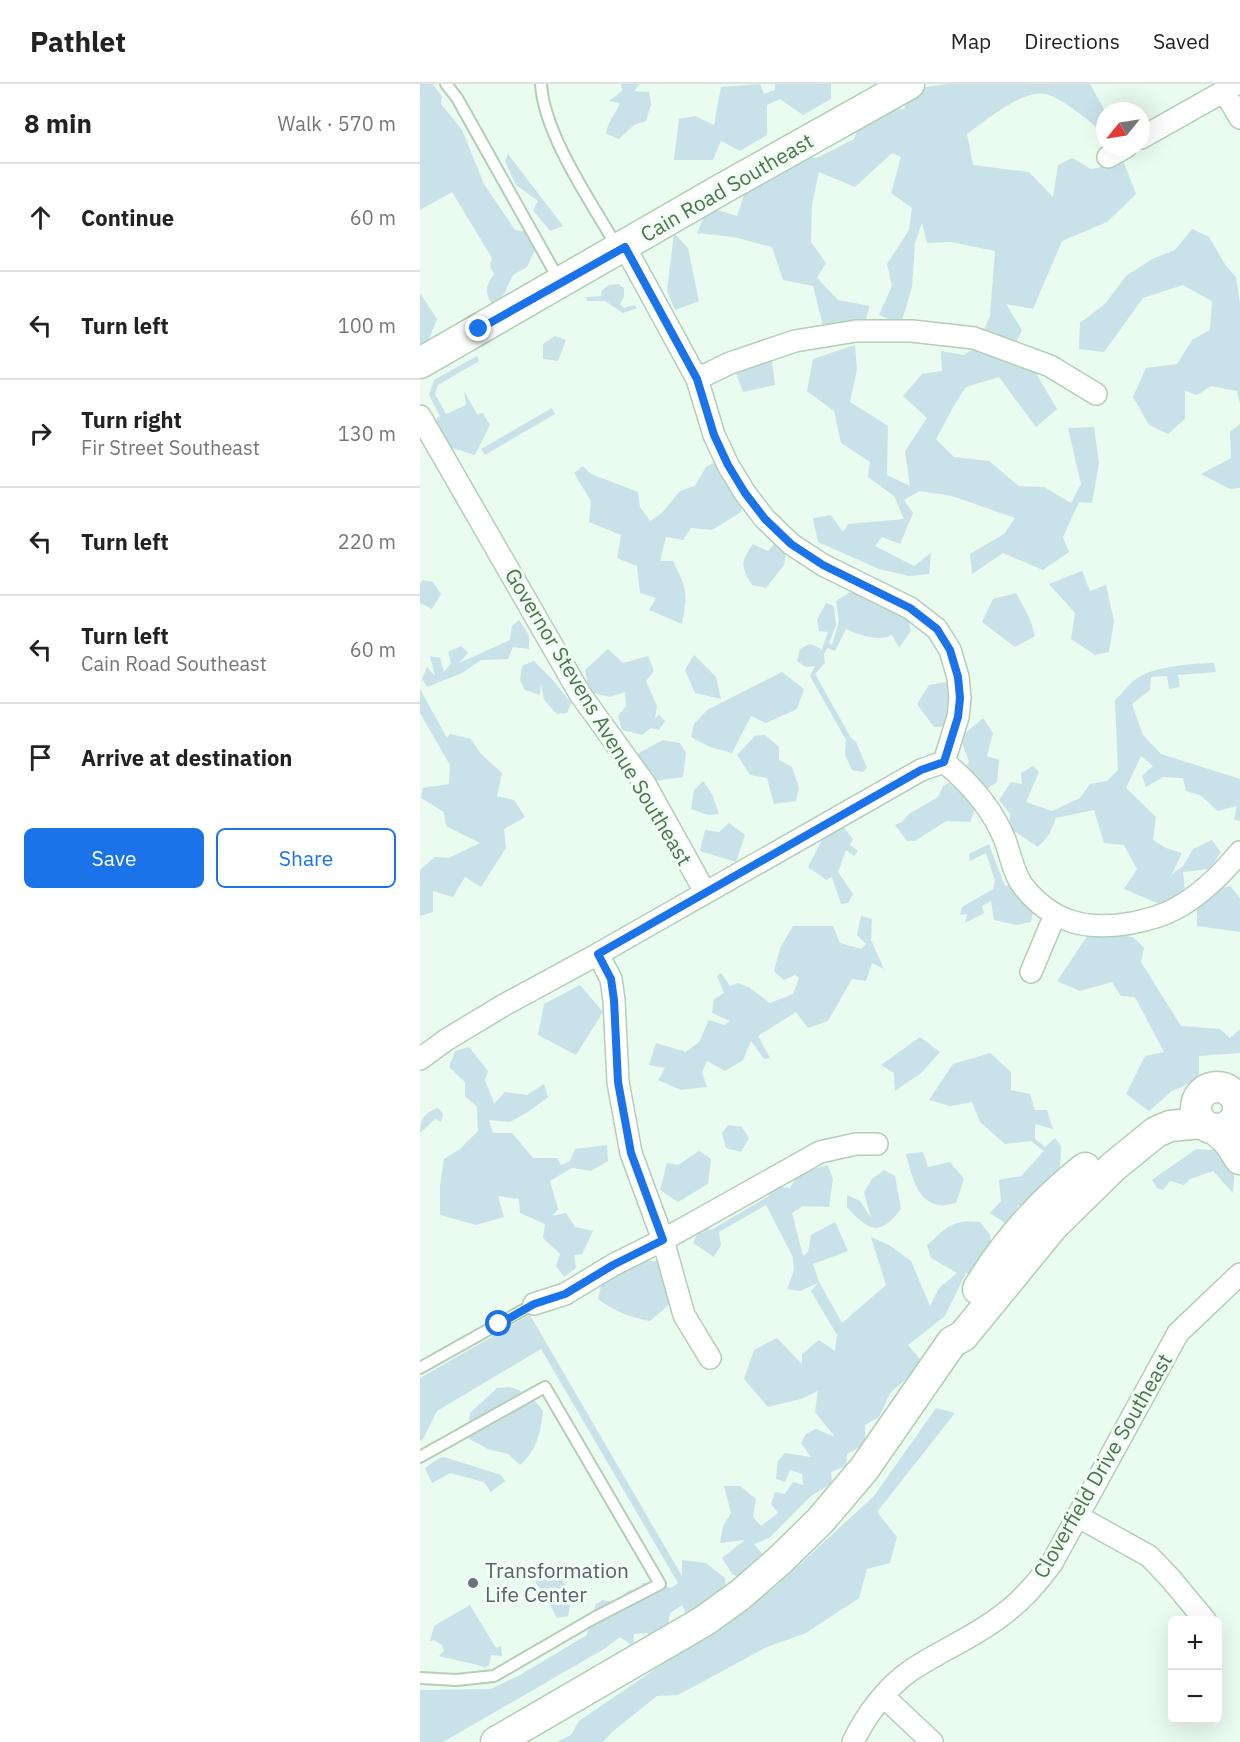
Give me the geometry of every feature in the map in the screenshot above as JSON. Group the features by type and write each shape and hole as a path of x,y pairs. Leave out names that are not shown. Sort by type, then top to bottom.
{"main road":[{"name":"Cain Road Southeast","path":"420,363 909,84"},
{"path":"496,1742 704,1621 740,1595 820,1521 864,1469 904,1414 952,1342 952,1331 1005,1248 1044,1204 1110,1149 1156,1119 1225,1108 1229,1142 1240,1159"}],"street":[{"path":"1150,133 1231,88 1240,118"},
{"path":"622,248 697,379 714,435 728,465 745,493 765,519 791,544 823,565 910,608 937,629 950,650 958,677 960,698 958,717 944,762"},
{"path":"697,379 730,363 795,341 856,331 912,331 974,338 1050,366 1096,394"},
{"name":"Governor Stevens Avenue Southeast","path":"420,416 579,694 645,784 705,892"},
{"path":"420,1059 446,1040 504,1005 921,770 944,762"},
{"path":"944,762 966,780 989,809 1004,837 1021,884 1040,904 1055,915 1085,926 1118,926 1150,919 1176,909 1219,877 1240,852"},
{"path":"1031,972 1055,915"},
{"path":"598,954 611,979 618,1082 631,1153 663,1240 684,1314 710,1358"},
{"path":"534,1304 565,1294 613,1265 663,1240 820,1152 856,1144 877,1143"},
{"name":"Cloverfield Drive Southeast","path":"853,1742 862,1724 883,1696 909,1671 966,1640 1001,1616 1029,1592 1052,1563 1178,1333 1240,1274"},
{"path":"1077,1516 1149,1556 1202,1616"},
{"path":"883,1696 932,1742"}],"lane":[{"path":"446,84 457,98 560,283"},
{"path":"541,84 553,131 622,248"},
{"path":"420,1368 534,1304"},
{"path":"420,1457 545,1387 660,1584 594,1618 494,1676 456,1680 420,1677"}],"shaded area":[{"path":"420,84 433,84 442,97 441,104 462,130 484,184 515,230 527,232 535,250 527,267 513,275 501,300 491,303 487,288 494,274 490,266 492,258 452,192 420,210"},
{"path":"621,84 640,84 634,91 649,92 651,104 646,121 634,125 619,139 606,134 620,103 609,101 622,91"},
{"path":"760,84 764,94 775,90 775,84 831,84 831,99 803,115 780,99 767,105 767,135 740,151 721,141 713,160 674,160 679,119 695,116 714,125 721,87"},
{"path":"948,84 1090,84 1100,102 1096,102 1096,127 1052,96 1036,94 1026,96 1004,107 967,134 973,165 1029,172 1053,197 1058,165 1072,158 1091,169 1124,163 1136,194 1107,222 1062,241 1033,309 1006,304 1022,330 1014,347 1034,370 1057,409 1036,427 999,377 966,387 936,439 954,457 989,461 1019,486 1044,487 1071,503 1081,484 1068,428 1094,427 1099,463 1092,503 1079,502 1063,537 1069,552 1043,570 1003,553 972,574 970,554 1004,534 1015,518 952,496 920,491 904,500 913,513 900,544 882,537 875,546 914,566 931,553 929,574 909,576 879,569 818,542 813,518 831,515 843,532 848,524 904,519 894,496 868,477 870,462 841,443 834,411 807,391 813,359 855,345 857,369 850,402 888,426 887,475 910,486 905,451 927,418 903,396 922,374 942,371 941,351 964,355 976,347 990,316 995,251 951,242 927,243 922,223 915,243 912,287 901,324 879,315 892,286 887,264 909,230 912,208 891,193 901,157 892,153 855,187 819,172 812,205 811,242 826,263 817,278 838,300 870,306 865,321 824,330 813,286 783,280 772,247 734,237 697,233 708,207 737,216 746,190 790,155 817,158 854,139 865,110 904,109 912,89"},
{"path":"508,154 563,226 550,231 533,210 538,201 516,185 505,161"},
{"path":"1192,229 1209,237 1226,266 1236,277 1240,303 1240,403 1237,391 1211,386 1197,395 1185,391 1185,419 1168,434 1149,425 1133,397 1146,368 1177,364 1192,340 1210,330 1212,301 1183,285 1143,298 1104,352 1079,349 1080,323 1105,304 1126,276 1152,259 1175,250"},
{"path":"674,233 688,248 699,301 675,310 667,291"},
{"path":"618,284 624,288 624,297 620,304 624,308 634,305 637,308 623,313 605,301 587,301 586,297 601,296 602,290 609,285"},
{"path":"420,293 437,319 424,351 420,351"},
{"path":"555,336 566,340 558,361 543,359 543,344"},
{"path":"745,352 772,361 775,385 743,392 736,373"},
{"path":"477,356 479,361 438,385 435,394 446,414 466,405 464,391 477,414 483,413 490,425 475,455 430,441 437,418 440,416 429,395 434,380"},
{"path":"552,408 555,414 485,455 481,449"},
{"path":"1240,424 1240,488 1230,489 1201,474 1231,458 1230,432"},
{"path":"721,459 743,495 741,512 712,530 691,528 683,540 666,537 660,561 673,561 684,585 685,605 682,624 649,610 656,598 640,593 637,566 617,558 621,535 589,522 591,501 574,473 583,466 591,474 638,492 640,507 650,521 662,513 680,491 695,486 706,467"},
{"path":"778,539 787,546 784,565 766,588 752,585 744,569 744,560 749,550 753,544 768,551"},
{"path":"1082,571 1090,591 1106,585 1114,621 1109,652 1095,655 1071,639 1075,613 1049,584"},
{"path":"423,580 433,582 441,594 432,609 420,603 420,584"},
{"path":"852,591 907,614 911,631 899,648 892,635 875,638 846,629 835,651 827,648 824,654 825,663 815,674 851,738 856,742 867,768 863,772 852,770 845,755 846,740 810,676 815,666 806,667 797,661 800,649 810,644 822,649 828,632 819,631 817,620 826,603 834,606 836,626 829,643 832,645 839,621 836,601"},
{"path":"1016,593 1030,619 1035,636 1015,647 982,622 993,599"},
{"path":"519,620 529,635 529,649 513,647 508,659 481,660 462,673 427,687 422,679 427,667 435,676 430,656 440,658 444,672 451,664 448,652 461,646 468,653 459,663 510,640 512,626"},
{"path":"608,649 623,663 648,656 654,671 646,681 657,706 655,719 659,715 665,721 659,730 651,728 642,735 622,730 618,716 626,706 625,692 610,697 589,692 585,670"},
{"path":"694,655 716,677 721,699 695,693 685,670"},
{"path":"534,661 571,703 567,713 557,714 544,700 541,684 540,695 525,690 520,680 522,666"},
{"path":"1214,663 1216,672 1178,675 1180,687 1169,689 1167,676 1151,677 1150,690 1132,704 1143,735 1161,754 1240,779 1240,821 1234,820 1237,806 1218,811 1200,795 1186,791 1183,778 1163,777 1146,787 1142,776 1153,766 1141,756 1126,788 1156,817 1153,840 1166,848 1182,853 1172,874 1183,866 1193,849 1212,840 1221,852 1210,869 1183,872 1185,892 1164,906 1124,889 1137,869 1124,845 1104,843 1094,810 1056,818 1049,835 1038,847 1009,828 1010,814 999,800 1011,782 1022,784 1021,773 1033,766 1039,772 1026,802 1052,811 1080,798 1090,784 1107,781 1118,770 1115,700 1135,679 1164,668"},
{"path":"782,672 804,689 797,709 766,723 751,716 732,753 710,747 691,737 694,724 707,710"},
{"path":"954,681 960,727 934,727 917,704 929,685"},
{"path":"420,689 447,738 450,734 471,739 480,753 502,773 497,796 514,800 525,817 504,829 506,848 481,887 465,877 453,897 433,891 433,912 420,916 420,870 435,857 449,858 480,843 446,826 444,812 421,798 423,788 449,784 450,765 420,713"},
{"path":"983,718 993,733 987,756 999,760 997,782 982,792 970,822 946,821 915,841 907,841 895,825 938,797 943,786 962,776 969,761 960,738"},
{"path":"765,735 779,747 779,760 792,767 799,788 796,801 774,804 767,778 750,775 737,755 755,736"},
{"path":"663,740 680,743 686,753 683,777 649,782 634,765 637,754"},
{"path":"703,781 712,794 719,814 708,815 691,809 694,790"},
{"path":"729,823 745,835 736,862 700,851 705,830 719,832"},
{"path":"842,825 853,839 850,845 858,851 854,856 846,850 838,872 853,894 848,903 841,904 832,877 826,880 808,867 823,838"},
{"path":"989,844 1005,886 1016,883 1037,895 1031,922 1017,925 994,920 991,901 982,906 984,913 965,923 967,914 960,915 962,907 993,889 995,881 986,853 970,861 969,854"},
{"path":"1230,886 1240,898 1240,932 1197,926 1197,909 1206,892"},
{"path":"861,916 872,919 871,940 884,969 872,963 866,981 852,979 828,1021 808,1028 796,1012 758,1036 770,1058 764,1059 751,1041 743,1060 725,1071 707,1061 702,1072 707,1087 681,1090 658,1080 665,1068 649,1065 656,1043 686,1052 699,1042 709,1020 724,1025 730,1021 712,1013 714,999 724,993 717,976 721,973 730,986 738,983 750,988 770,1003 793,994 799,978 795,975 784,980 774,971 780,948 793,926 833,926 840,943 861,949 866,944 857,935"},
{"path":"1090,932 1133,937 1144,948 1141,962 1181,1026 1220,1029 1230,1038 1240,1029 1240,1053 1199,1056 1199,1079 1172,1091 1149,1111 1126,1094 1145,1056 1164,1052 1135,997 1121,996 1112,982 1080,991 1057,981"},
{"path":"580,985 603,1012 576,1055 538,1035 544,1004"},
{"path":"920,1037 940,1052 921,1073 895,1091 894,1073 881,1065"},
{"path":"469,1047 488,1071 485,1080 494,1104 505,1092 527,1095 544,1084 548,1097 510,1122 489,1120 493,1133 512,1133 533,1158 557,1158 561,1165 570,1161 575,1149 607,1145 608,1161 591,1171 572,1168 550,1181 558,1209 552,1216 566,1213 575,1227 593,1231 582,1254 574,1255 576,1268 564,1277 556,1266 560,1254 543,1238 545,1224 520,1213 519,1199 498,1196 504,1217 476,1225 440,1215 440,1185 444,1159 460,1149 478,1131 477,1107 465,1096 465,1082 449,1067 455,1051"},
{"path":"990,1053 1011,1072 1011,1090 1030,1094 1035,1110 1047,1110 1053,1129 1035,1124 1035,1139 1045,1147 1055,1138 1061,1146 1060,1168 1051,1175 1044,1193 1036,1200 1018,1206 1008,1225 990,1213 1001,1201 999,1180 1021,1176 1044,1151 1031,1141 1005,1144 980,1122 972,1102 950,1106 929,1100 953,1064"},
{"path":"438,1108 443,1114 441,1122 435,1119 420,1133 424,1117"},
{"path":"728,1125 742,1127 749,1138 741,1152 726,1148 722,1133"},
{"path":"1196,1149 1226,1151 1235,1164 1233,1193 1213,1171 1190,1179 1184,1185 1170,1181 1163,1190 1157,1188 1152,1180"},
{"path":"699,1151 711,1159 708,1184 678,1202 660,1190 667,1163 678,1165"},
{"path":"923,1152 928,1167 950,1162 964,1179 956,1203 934,1204 920,1192 915,1184 906,1154"},
{"path":"828,1165 833,1179 829,1207 803,1206 792,1213 803,1256 808,1252 811,1235 835,1222 848,1251 813,1264 819,1282 842,1323 886,1285 871,1237 889,1245 911,1261 930,1306 939,1288 957,1273 931,1258 927,1245 940,1233 956,1223 980,1222 990,1235 992,1249 974,1275 966,1273 945,1316 908,1345 920,1359 911,1375 890,1393 879,1417 865,1425 865,1444 847,1454 846,1466 831,1472 832,1483 811,1496 769,1538 754,1544 763,1555 748,1582 732,1574 722,1558 745,1540 720,1543 723,1526 731,1513 724,1486 740,1486 756,1499 753,1517 761,1526 778,1513 771,1504 775,1492 785,1494 793,1482 803,1485 802,1474 790,1470 785,1482 776,1479 778,1461 785,1453 811,1457 801,1443 806,1434 816,1429 835,1437 815,1412 818,1391 801,1399 768,1407 744,1379 754,1350 777,1338 802,1364 802,1354 819,1340 835,1351 837,1335 811,1291 818,1283 800,1291 787,1289 794,1270 793,1257 766,1205 719,1232 721,1245 714,1257 693,1243 701,1226 711,1230 769,1196 773,1186 790,1188 799,1173"},
{"path":"884,1170 895,1176 901,1209 886,1224 874,1228 861,1221 847,1207 847,1195 860,1201 871,1218 864,1192 872,1179"},
{"path":"639,1260 664,1262 673,1301 650,1321 623,1313 598,1299 604,1273"},
{"path":"530,1315 682,1576 682,1560 706,1563 725,1578 726,1595 698,1619 686,1613 682,1605 670,1613 668,1625 653,1639 647,1633 634,1634 633,1646 620,1637 604,1649 443,1742 420,1742 420,1690 491,1689 520,1675 587,1635 595,1605 602,1600 621,1603 623,1595 630,1590 636,1591 643,1583 660,1584 671,1588 678,1583 541,1349 437,1411 420,1441 420,1378"},
{"path":"509,1387 528,1395 543,1411 537,1441 526,1460 520,1465 508,1454 488,1449 466,1437 470,1413 497,1388"},
{"path":"936,1408 955,1413 877,1512 897,1537 890,1563 867,1569 859,1598 806,1633 767,1647 678,1695 657,1696 603,1742 557,1742 571,1735 579,1721 774,1588 874,1496"},
{"path":"444,1457 501,1475 505,1481 491,1492 484,1482 450,1473 432,1483 425,1468"},
{"path":"559,1566 563,1572 562,1580 570,1593 570,1601 568,1616 557,1618 544,1593 535,1582 545,1571"},
{"path":"470,1605 496,1648 501,1646 502,1656 491,1655 489,1665 485,1668 439,1656 444,1651 442,1645 434,1640 430,1641 434,1626"}],"place":[{"name":"Transformation Life Center","path":"473,1583"}],"route":[{"path":"479,329 625,247 697,379 714,435 745,493 765,519 791,544 823,565 910,608 937,629 950,650 958,677 960,698 958,717 944,762 921,770 598,954 611,979 618,1082 631,1153 663,1240 613,1265 565,1294 534,1304 499,1324"}]}
